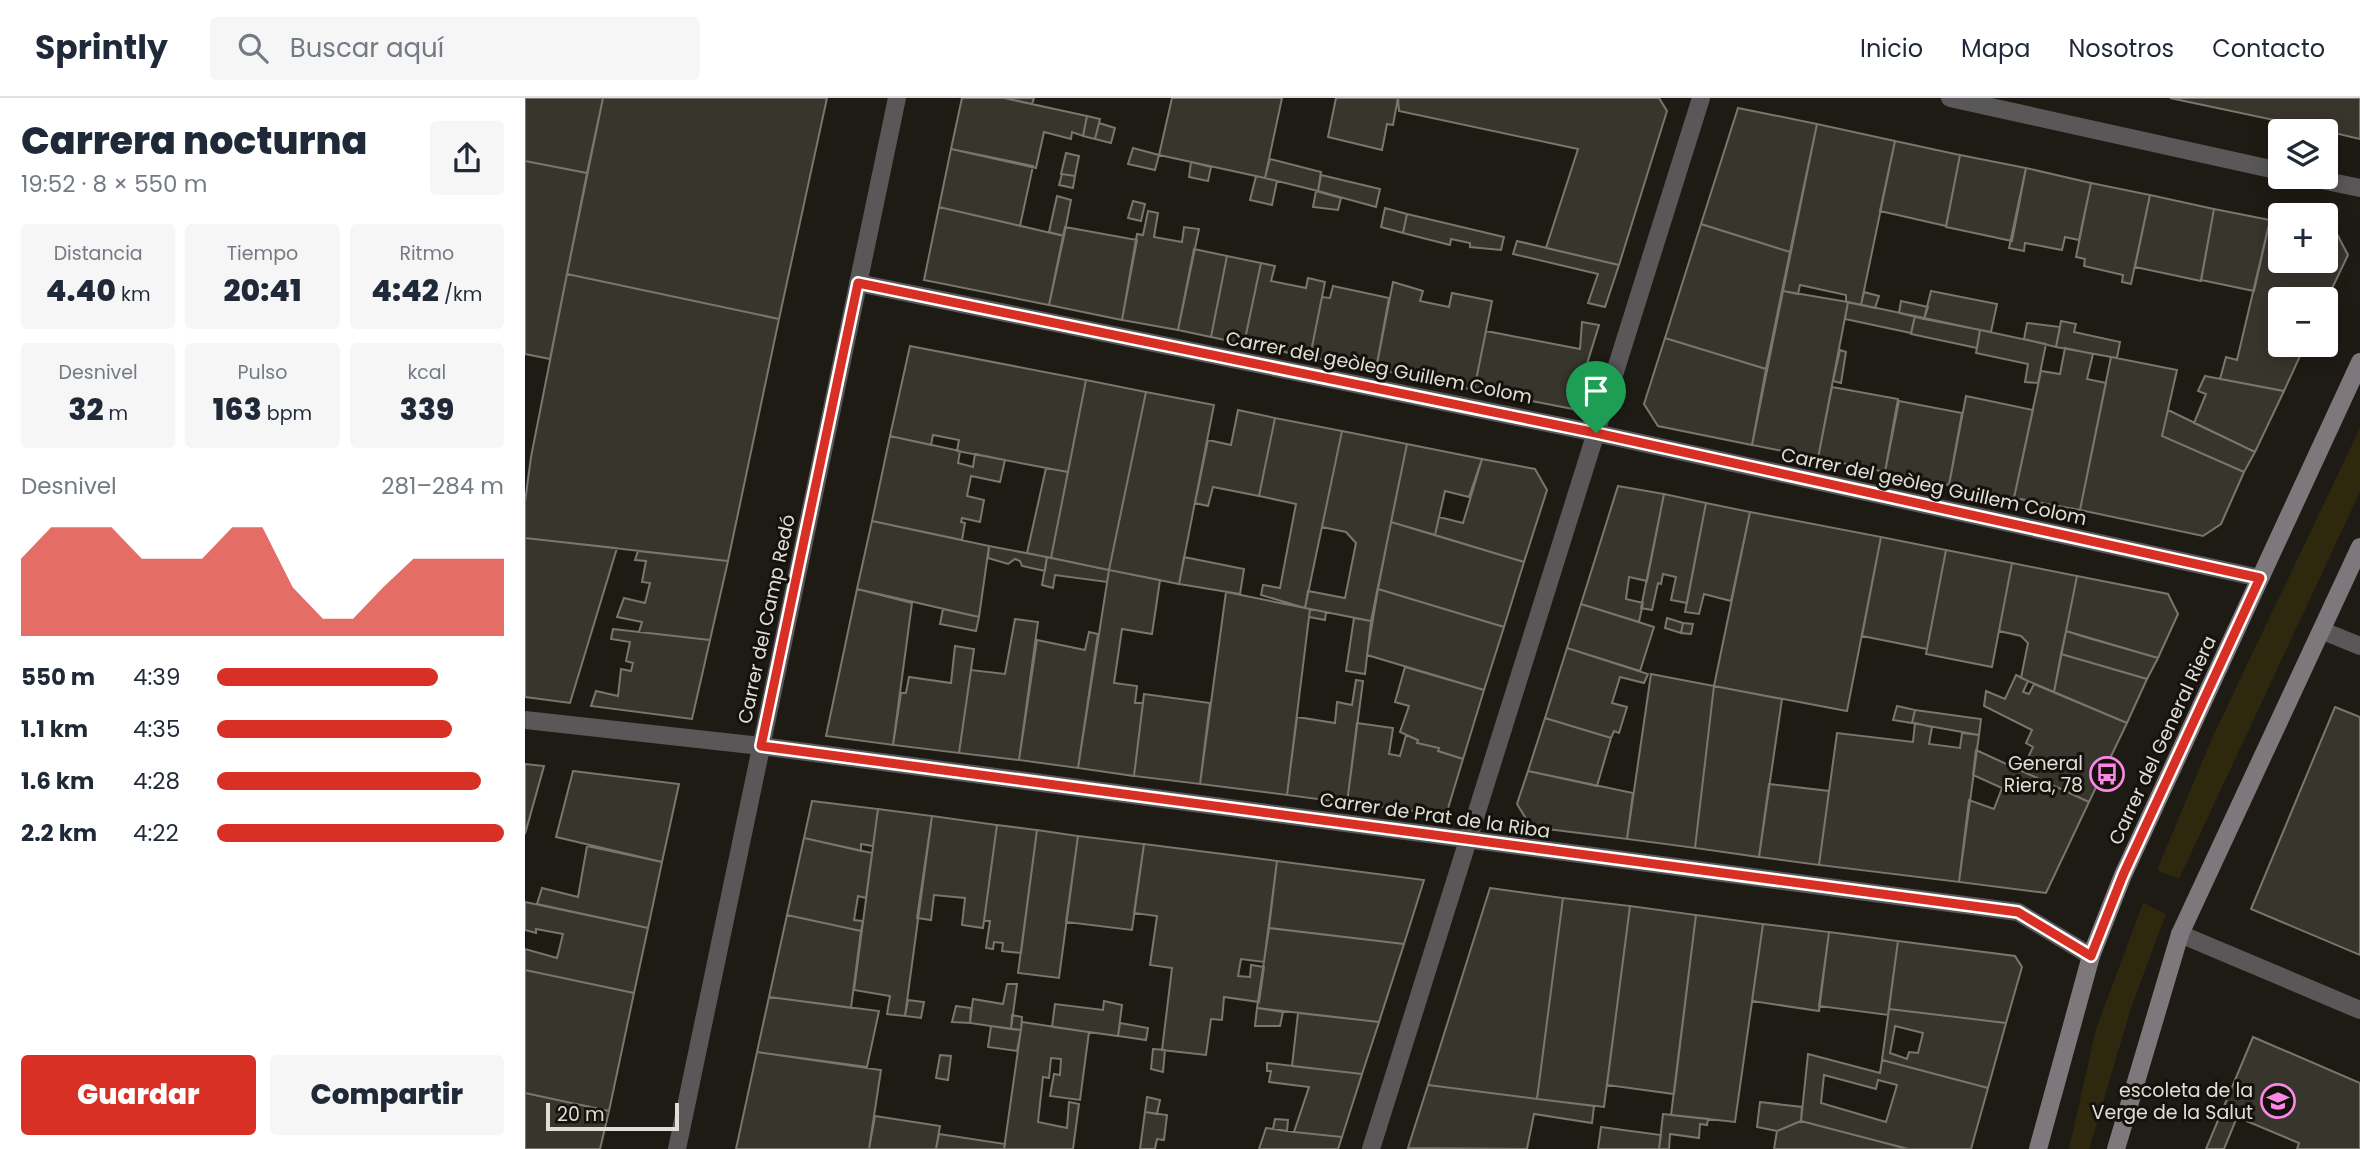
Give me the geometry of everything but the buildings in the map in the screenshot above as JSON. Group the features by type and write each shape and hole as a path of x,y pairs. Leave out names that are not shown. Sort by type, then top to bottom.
{"main road":[{"name":"Carrer del General Riera","path":"2038,1149 2091,956 2123,875 2360,362"},
{"path":"2116,1149 2180,934 2360,547"}],"street":[{"name":"Carrer del Camp Redó","path":"677,1149 897,98"},
{"path":"1371,1149 1701,98"},
{"path":"1950,98 2268,168"},
{"path":"2338,183 2360,188"},
{"name":"Carrer del geòleg Guillem Colom","path":"858,283 1596,433 2260,578"},
{"path":"2323,631 2360,646"},
{"name":"Carrer de Prat de la Riba","path":"525,720 761,746 2018,912 2091,956"},
{"path":"2180,934 2360,1010"}],"shaded area":[{"path":"2360,428 2360,492 2179,879 2157,870 2213,736"},
{"path":"2143,903 2166,914 2131,1008 2089,1149 2069,1149 2096,1029"}],"place":[{"name":"General Riera, 78","path":"2107,774"},
{"name":"escoleta de la Verge de la Salut","path":"2278,1101"}],"route":[{"path":"858,283 1596,433 2260,578 2123,875 2091,956 2018,912 761,746 858,283"}]}
